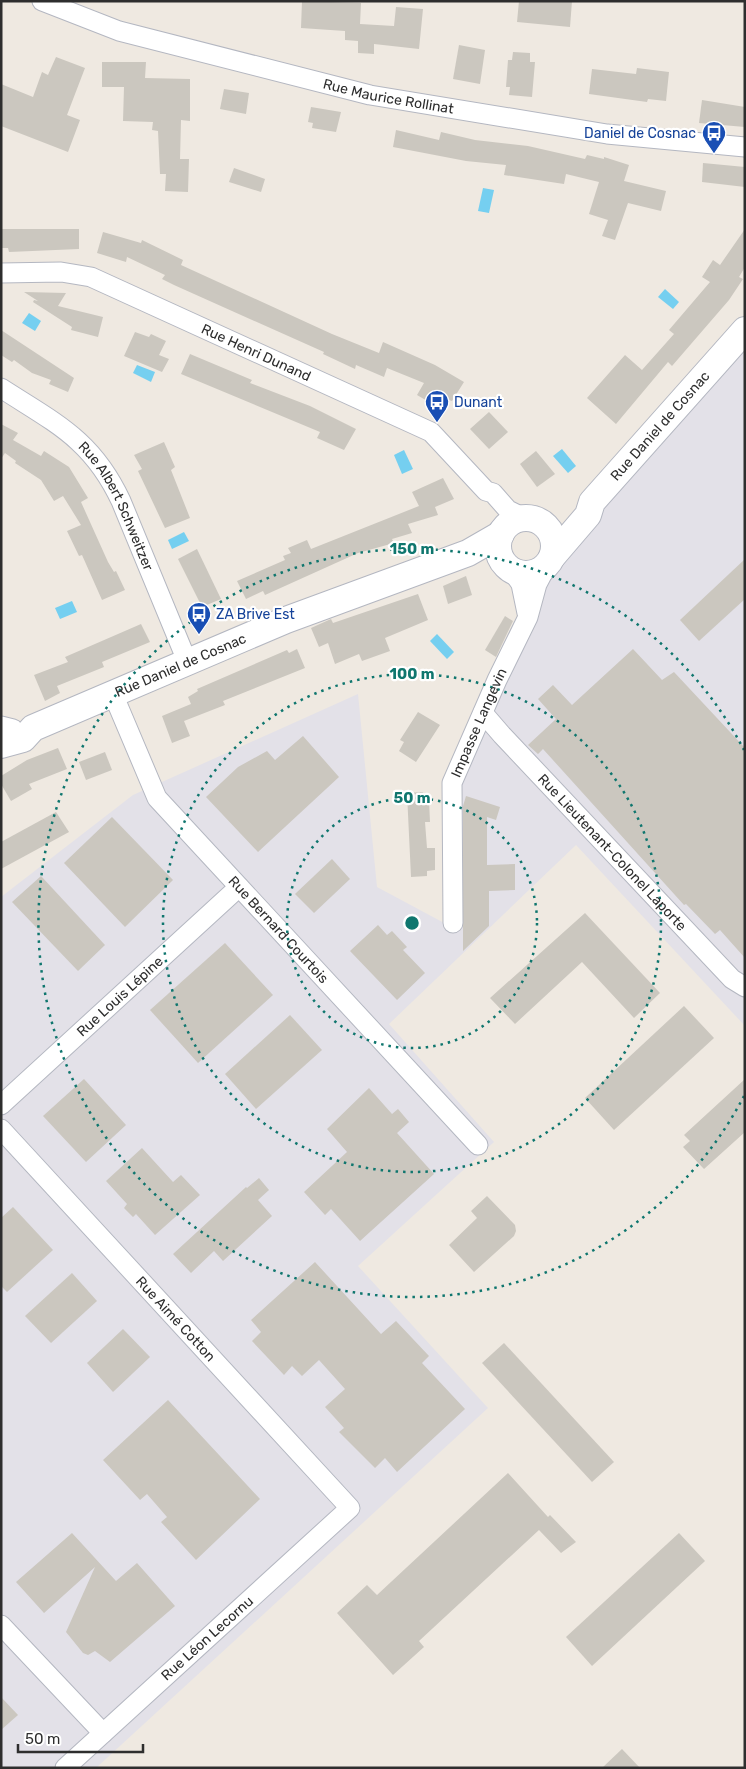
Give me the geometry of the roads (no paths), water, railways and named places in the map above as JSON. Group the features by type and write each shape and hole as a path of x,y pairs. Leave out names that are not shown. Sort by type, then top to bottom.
{"street":[{"name":"Rue Maurice Rollinat","path":"42,1 119,31 370,95 606,134 745,147"},
{"name":"Rue Henri Dunand","path":"1,273 61,272 91,277 431,432 486,491 493,493 508,510 516,525"},
{"name":"Rue Daniel de Cosnac","path":"727,348 745,321"},
{"name":"Rue Daniel de Cosnac","path":"10,732 113,694 286,620 468,553 516,525 565,516 592,502 745,330"},
{"name":"Rue Albert Schweitzer","path":"1,388 72,434 89,449 103,468 121,501 187,661"},
{"name":"Rue Daniel de Cosnac","path":"550,561 588,515 592,502"},
{"path":"468,553 486,557 509,569 530,575 550,561 553,538 543,524 516,525 498,548 500,558 509,569 521,584 528,617"},
{"name":"Impasse Langevin","path":"453,923 452,783 528,617 537,584 550,561"},
{"name":"Rue Bernard Courtois","path":"113,694 157,798 478,1145"},
{"name":"Rue Lieutenant-Colonel Laporte","path":"483,713 732,979 745,987"},
{"name":"Rue Louis Lépine","path":"1,1105 239,887"},
{"name":"Rue Aimé Cotton","path":"1,1129 350,1508"},
{"name":"Rue Léon Lecornu","path":"65,1768 350,1508"},
{"path":"1,1625 103,1733"}],"water":[{"path":"483,188 494,190 489,213 478,211"},
{"path":"665,289 679,302 673,309 658,297"},
{"path":"29,313 41,321 35,331 22,323"},
{"path":"137,365 155,372 151,382 133,373"},
{"path":"562,449 576,466 568,473 553,456"},
{"path":"404,450 413,469 402,474 394,455"},
{"path":"184,532 189,541 172,549 168,540"},
{"path":"72,601 77,612 60,619 55,608"},
{"path":"437,634 454,652 447,659 430,641"}],"place":[{"name":"Daniel de Cosnac","path":"714,154"},
{"name":"Dunant","path":"437,423"},
{"name":"ZA Brive Est","path":"199,635"}]}
